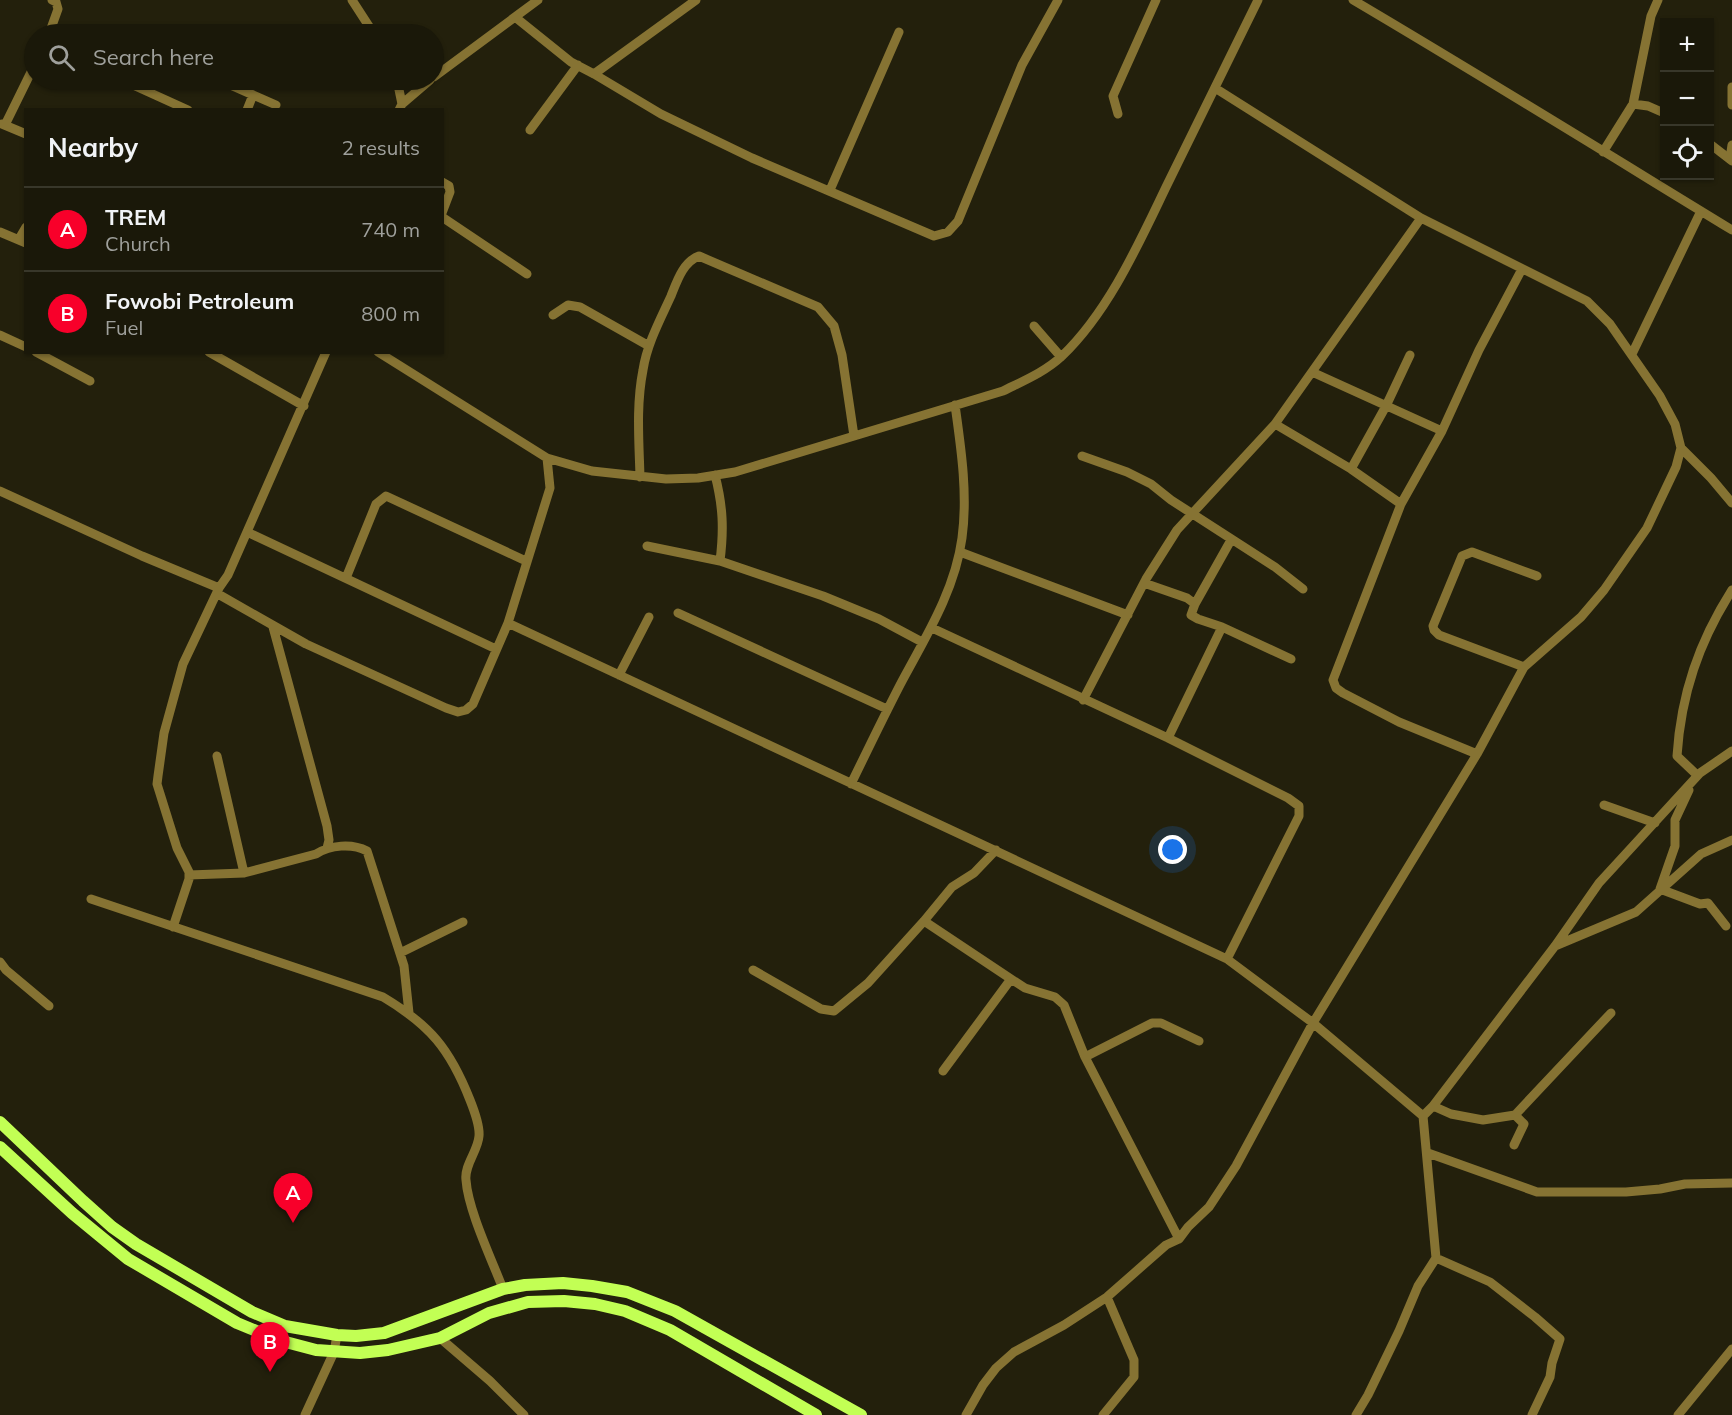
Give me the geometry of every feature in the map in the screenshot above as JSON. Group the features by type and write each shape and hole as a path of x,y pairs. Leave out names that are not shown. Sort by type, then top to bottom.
{"main road":[{"path":"0,1122 112,1227 136,1244 252,1312 285,1326 337,1335 356,1336 384,1333 503,1289 563,1282 627,1292 675,1311 861,1415"},
{"path":"0,1147 72,1213 128,1259 237,1323 278,1340 316,1350 334,1352 360,1353 388,1350 440,1338 489,1313 507,1307 564,1301 594,1304 625,1311 670,1330 816,1415"}],"street":[{"path":"52,0 56,2 58,9 53,24"},
{"path":"352,0 368,24"},
{"path":"444,69 538,0"},
{"path":"594,74 696,0"},
{"path":"515,17 578,65 660,114 752,158 934,236 948,232 958,221 1022,65 1058,0"},
{"path":"1118,114 1113,96 1156,0"},
{"path":"381,354 547,458 592,471 666,479 735,472 1003,391 1038,374 1061,357 1081,334 1115,285 1258,0"},
{"path":"1353,0 1487,79 1602,152 1732,230"},
{"path":"1602,152 1633,104 1651,16 1658,0"},
{"path":"830,190 899,32"},
{"path":"530,130 578,65"},
{"path":"24,85 3,124 24,133"},
{"path":"1732,87 1732,105"},
{"path":"966,1415 989,1377 1014,1352 1107,1298 1166,1245 1179,1239 1209,1207 1236,1166 1313,1023 1477,754 1524,668 1581,617 1604,590 1647,528 1676,466 1681,448 1675,424 1660,396 1610,324 1587,301 1421,219 1215,88"},
{"path":"145,90 184,108"},
{"path":"242,90 276,105"},
{"path":"398,90 401,107"},
{"path":"401,107 419,90"},
{"path":"248,108 253,95"},
{"path":"1633,104 1660,111"},
{"path":"1731,160 1732,146"},
{"path":"1714,147 1731,160"},
{"path":"444,183 449,186 450,192 444,208"},
{"path":"1632,354 1701,211"},
{"path":"444,219 527,274"},
{"path":"1083,700 1144,584 1177,530 1275,424 1421,219"},
{"path":"0,232 22,241"},
{"path":"640,477 639,395 643,368 649,346 687,262 699,256 818,307 834,326 842,356 854,436"},
{"path":"1477,754 1399,722 1343,693 1336,688 1333,680 1401,504 1442,431 1479,350 1522,269"},
{"path":"553,315 568,306 580,307 649,346"},
{"path":"1034,326 1061,357"},
{"path":"0,335 24,346"},
{"path":"40,354 90,381"},
{"path":"213,354 304,406"},
{"path":"173,927 189,875 177,848 157,784 164,734 183,664 228,575 326,354"},
{"path":"1352,469 1410,355"},
{"path":"1312,372 1442,431"},
{"path":"851,784 922,642 932,628 960,552 964,510 961,447 955,405"},
{"path":"1275,424 1352,469 1401,504"},
{"path":"1681,448 1732,503"},
{"path":"1082,456 1127,472 1151,484 1192,514 1275,567 1303,589"},
{"path":"0,491 219,591 273,627 400,688 458,712 466,711 473,704 508,622 550,488 547,458"},
{"path":"715,475 724,523 720,561"},
{"path":"346,578 375,504 386,496 526,561"},
{"path":"247,531 496,649"},
{"path":"1231,540 1191,615 1291,659"},
{"path":"647,546 720,561 823,596 879,619 922,642"},
{"path":"960,552 1128,615"},
{"path":"1524,668 1439,635 1433,626 1462,556 1466,553 1472,552 1537,576"},
{"path":"1144,584 1187,598 1195,604"},
{"path":"1695,779 1677,756 1678,734 1690,675 1716,614 1732,590"},
{"path":"678,613 887,710"},
{"path":"619,675 649,617"},
{"path":"508,622 1227,959 1313,1023 1423,1116 1436,1258 1418,1286 1399,1331 1356,1415"},
{"path":"273,627 327,826 329,840 327,848"},
{"path":"1168,738 1222,627"},
{"path":"932,628 1168,738 1299,806 1299,816 1227,959"},
{"path":"1423,1116 1555,946 1599,884 1695,779 1732,751"},
{"path":"217,756 244,873"},
{"path":"1660,889 1675,846 1675,820 1695,779"},
{"path":"1604,805 1655,823"},
{"path":"1555,946 1636,912 1701,854 1732,840"},
{"path":"189,875 244,873 316,854 327,848 359,847 367,851 404,966 410,1013"},
{"path":"753,970 820,1009 834,1011 868,983 952,887 974,873 996,850"},
{"path":"1660,889 1700,904 1708,903 1726,926"},
{"path":"91,899 383,997 410,1013 435,1037 460,1076 474,1110 479,1136 465,1178 473,1209 503,1289"},
{"path":"924,921 1011,979 1025,987 1055,997 1064,1005 1085,1057 1179,1239"},
{"path":"400,953 463,922"},
{"path":"2,969 49,1006"},
{"path":"943,1071 1011,979"},
{"path":"1433,1106 1452,1114 1483,1120 1515,1115 1611,1013"},
{"path":"1085,1057 1152,1023 1161,1023 1199,1041"},
{"path":"1514,1145 1524,1124 1515,1115"},
{"path":"1428,1153 1537,1192 1626,1192 1685,1184 1732,1183"},
{"path":"1436,1258 1490,1282 1560,1339 1550,1377 1532,1415"},
{"path":"1103,1415 1134,1377 1134,1360 1107,1298"},
{"path":"305,1415 334,1352 337,1335"},
{"path":"440,1338 490,1381 524,1415"},
{"path":"1678,1415 1732,1349"}],"place":[{"name":"TREM","path":"293,1223"},
{"name":"Fowobi Petroleum","path":"270,1372"}]}
